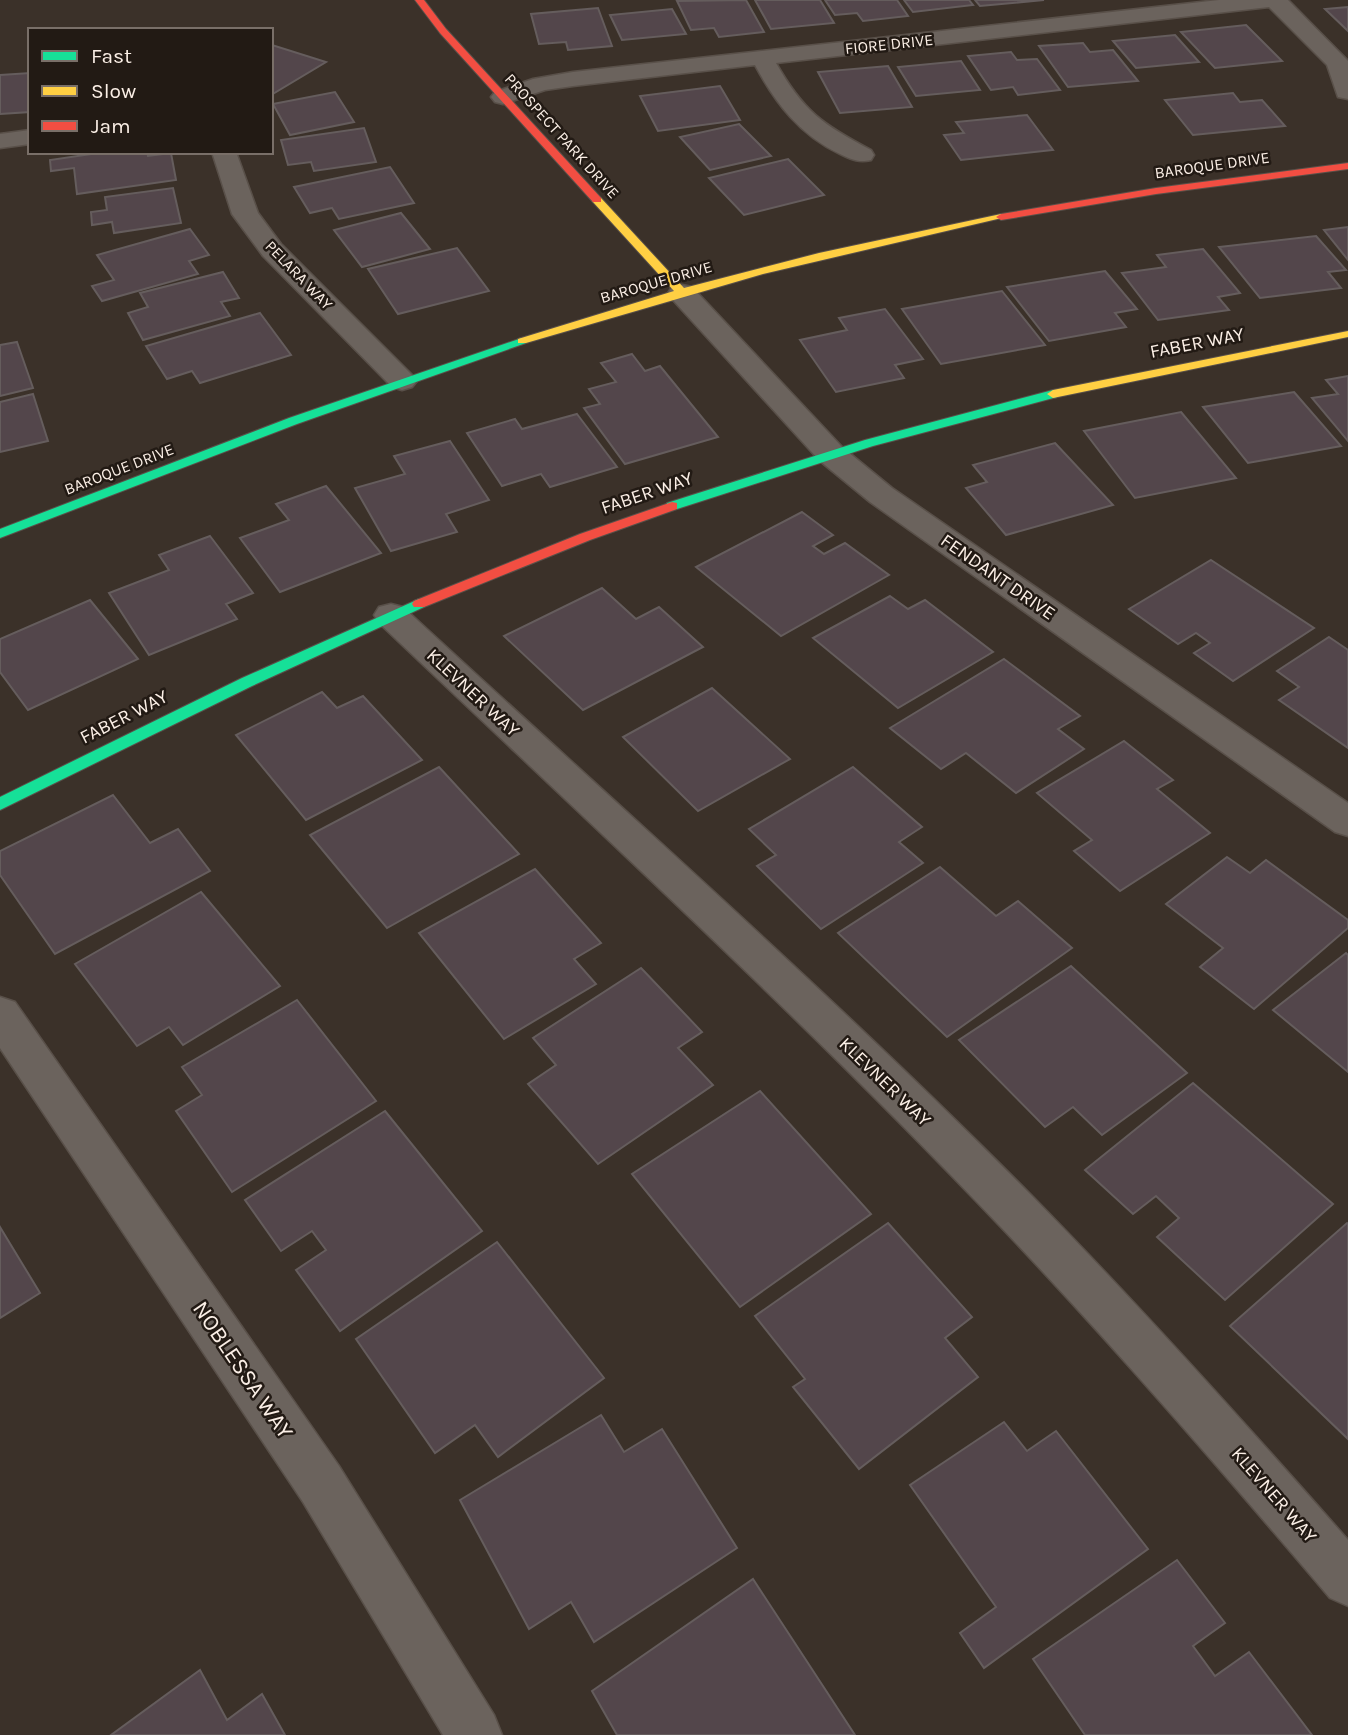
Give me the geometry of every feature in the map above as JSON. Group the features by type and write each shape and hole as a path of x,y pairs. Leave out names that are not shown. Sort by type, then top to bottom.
{"street":[{"name":"PROSPECT PARK DRIVE","path":"419,0 503,97 682,293"},
{"name":"FIORE DRIVE","path":"503,97 541,84 573,79 1275,0"},
{"path":"1275,0 1338,63 1346,92"},
{"path":"762,58 777,86 802,115 823,135 862,155"},
{"path":"0,141 28,137"},
{"name":"PELARA WAY","path":"225,154 246,214 272,250 402,381"},
{"name":"BAROQUE DRIVE","path":"0,534 402,381 590,319 682,293 849,249 1039,210 1139,193 1348,166"},
{"name":"FENDANT DRIVE","path":"682,293 831,454 881,495 1348,822"},
{"name":"FABER WAY","path":"0,804 209,698 391,615 562,546 671,506 831,454 1002,407 1144,374 1348,334"},
{"name":"KLEVNER WAY","path":"391,615 878,1073 1014,1210 1164,1370 1348,1580"},
{"name":"NOBLESSA WAY","path":"0,1014 321,1484 474,1735"}],"building":[{"path":"746,0 764,32 719,37 714,28 691,30 677,1"},
{"path":"755,0 820,0 834,23 771,29"},
{"path":"825,0 897,0 908,16 863,21 857,13 835,15"},
{"path":"904,0 969,0 973,5 913,12"},
{"path":"975,0 1044,0 980,6"},
{"path":"1348,7 1348,31 1325,9"},
{"path":"598,8 612,46 568,50 566,42 539,44 531,14"},
{"path":"672,9 686,34 622,40 610,15"},
{"path":"1246,25 1282,61 1215,68 1181,32"},
{"path":"1175,35 1199,62 1136,68 1113,41"},
{"path":"1083,43 1090,52 1113,50 1138,81 1068,87 1039,46"},
{"path":"273,45 326,62 273,94"},
{"path":"1011,52 1017,60 1037,59 1060,90 1018,95 1013,87 991,90 968,56"},
{"path":"961,61 980,90 916,96 898,67"},
{"path":"888,66 912,107 840,113 818,72"},
{"path":"28,73 28,112 0,114 0,75"},
{"path":"720,86 740,120 658,131 640,96"},
{"path":"335,92 354,122 290,135 273,104"},
{"path":"1233,93 1240,102 1262,100 1285,126 1193,135 1165,100"},
{"path":"1027,115 1053,150 961,160 944,135 964,133 956,122"},
{"path":"739,124 771,156 710,170 680,137"},
{"path":"364,128 376,162 314,171 311,162 288,165 281,140"},
{"path":"91,154 171,154 176,180 77,194 74,168 51,171 50,160"},
{"path":"788,159 824,195 744,215 709,178"},
{"path":"390,167 414,203 339,219 332,208 310,213 294,187"},
{"path":"173,188 181,223 114,233 112,222 92,225 91,212 107,210 105,197"},
{"path":"401,213 430,249 362,267 334,230"},
{"path":"1348,227 1348,260 1324,230"},
{"path":"190,229 209,255 189,261 198,274 102,301 92,286 114,280 97,255"},
{"path":"1316,236 1346,270 1328,272 1341,288 1260,298 1219,247"},
{"path":"457,248 489,291 398,314 368,269"},
{"path":"1203,249 1240,293 1218,297 1229,310 1158,320 1122,273 1166,267 1157,255"},
{"path":"1105,271 1137,309 1115,313 1126,327 1049,341 1007,287"},
{"path":"223,272 239,298 221,302 230,316 143,340 128,313 148,307 140,293"},
{"path":"1002,291 1045,345 941,364 902,309"},
{"path":"885,309 923,359 895,365 904,378 836,392 800,340 847,330 839,318"},
{"path":"260,313 291,355 200,383 192,371 167,379 146,346"},
{"path":"17,342 33,388 0,396 0,345"},
{"path":"632,354 645,371 660,366 718,437 625,464 584,408 600,404 589,389 616,382 601,363"},
{"path":"1348,376 1348,441 1312,398 1338,394 1326,380"},
{"path":"1294,392 1341,446 1248,463 1203,407"},
{"path":"33,394 48,441 0,452 0,402"},
{"path":"1181,412 1236,478 1135,498 1084,431"},
{"path":"577,414 617,467 550,487 541,474 502,486 467,433 515,419 522,429"},
{"path":"450,441 489,500 446,514 457,532 391,551 355,488 405,474 394,456"},
{"path":"1055,443 1113,505 1006,535 966,488 987,482 973,465"},
{"path":"326,486 381,553 280,592 240,538 289,520 276,504"},
{"path":"802,512 833,535 813,546 824,554 845,543 889,575 781,636 696,567"},
{"path":"210,536 253,593 226,604 237,619 149,655 109,593 169,570 159,555"},
{"path":"1211,560 1314,628 1233,681 1194,653 1210,643 1196,633 1178,644 1129,609"},
{"path":"602,588 636,619 659,607 703,647 583,710 504,636"},
{"path":"890,596 908,609 925,600 993,652 898,708 813,638"},
{"path":"90,600 138,659 28,710 0,672 0,639"},
{"path":"1329,637 1348,650 1348,748 1279,700 1299,687 1277,671"},
{"path":"1004,659 1080,716 1058,729 1084,749 1016,793 966,753 941,769 890,728"},
{"path":"712,688 790,759 698,811 623,737"},
{"path":"322,692 337,708 363,696 422,760 306,820 236,735"},
{"path":"1124,741 1173,780 1157,789 1210,833 1120,891 1074,851 1092,840 1037,793"},
{"path":"439,767 519,854 387,928 310,835"},
{"path":"853,767 922,827 899,842 923,863 821,929 757,866 776,855 749,829"},
{"path":"113,795 150,843 178,829 210,871 55,954 0,875 0,851"},
{"path":"1227,857 1250,873 1266,860 1348,920 1348,928 1254,1009 1200,967 1223,948 1166,904"},
{"path":"940,867 996,916 1018,901 1072,948 947,1037 838,933"},
{"path":"535,869 601,943 574,959 596,984 504,1039 419,933"},
{"path":"201,892 280,986 183,1045 169,1027 137,1046 75,964"},
{"path":"1346,953 1348,955 1348,1072 1273,1010"},
{"path":"1071,966 1187,1073 1102,1135 1073,1107 1045,1127 959,1040"},
{"path":"641,968 702,1032 678,1048 713,1085 598,1164 528,1084 556,1065 533,1038"},
{"path":"297,1000 376,1101 232,1192 176,1111 202,1095 182,1067"},
{"path":"1193,1083 1333,1204 1225,1300 1157,1237 1179,1218 1156,1196 1133,1214 1085,1170"},
{"path":"760,1091 871,1214 740,1307 632,1174"},
{"path":"385,1111 482,1231 340,1331 296,1270 326,1250 312,1231 281,1251 245,1200"},
{"path":"888,1223 972,1317 945,1338 978,1377 859,1469 793,1387 805,1379 755,1316"},
{"path":"1348,1224 1348,1439 1230,1326"},
{"path":"0,1227 40,1293 0,1318"},
{"path":"497,1242 604,1378 498,1457 475,1425 435,1453 356,1339"},
{"path":"601,1415 624,1452 662,1429 737,1548 594,1642 571,1602 529,1629 460,1500"},
{"path":"1004,1422 1027,1451 1056,1431 1148,1549 984,1668 960,1633 996,1607 910,1485"},
{"path":"1177,1560 1225,1623 1193,1646 1215,1676 1249,1652 1312,1735 1085,1735 1033,1659"},
{"path":"753,1579 855,1735 617,1735 592,1691"},
{"path":"200,1670 227,1720 262,1694 285,1735 111,1735"}],"traffic: fast":[{"path":"0,534 293,421 522,341"},
{"path":"672,506 869,443 1053,394"},
{"path":"0,804 247,682 419,604"}],"traffic: slow":[{"path":"597,200 682,293"},
{"path":"522,341 640,304 759,272 879,242 1001,217"},
{"path":"1053,394 1348,334"}],"traffic: jam":[{"path":"419,0 443,31 597,200"},
{"path":"1001,217 1156,191 1348,166"},
{"path":"419,604 585,537 672,506"}]}
